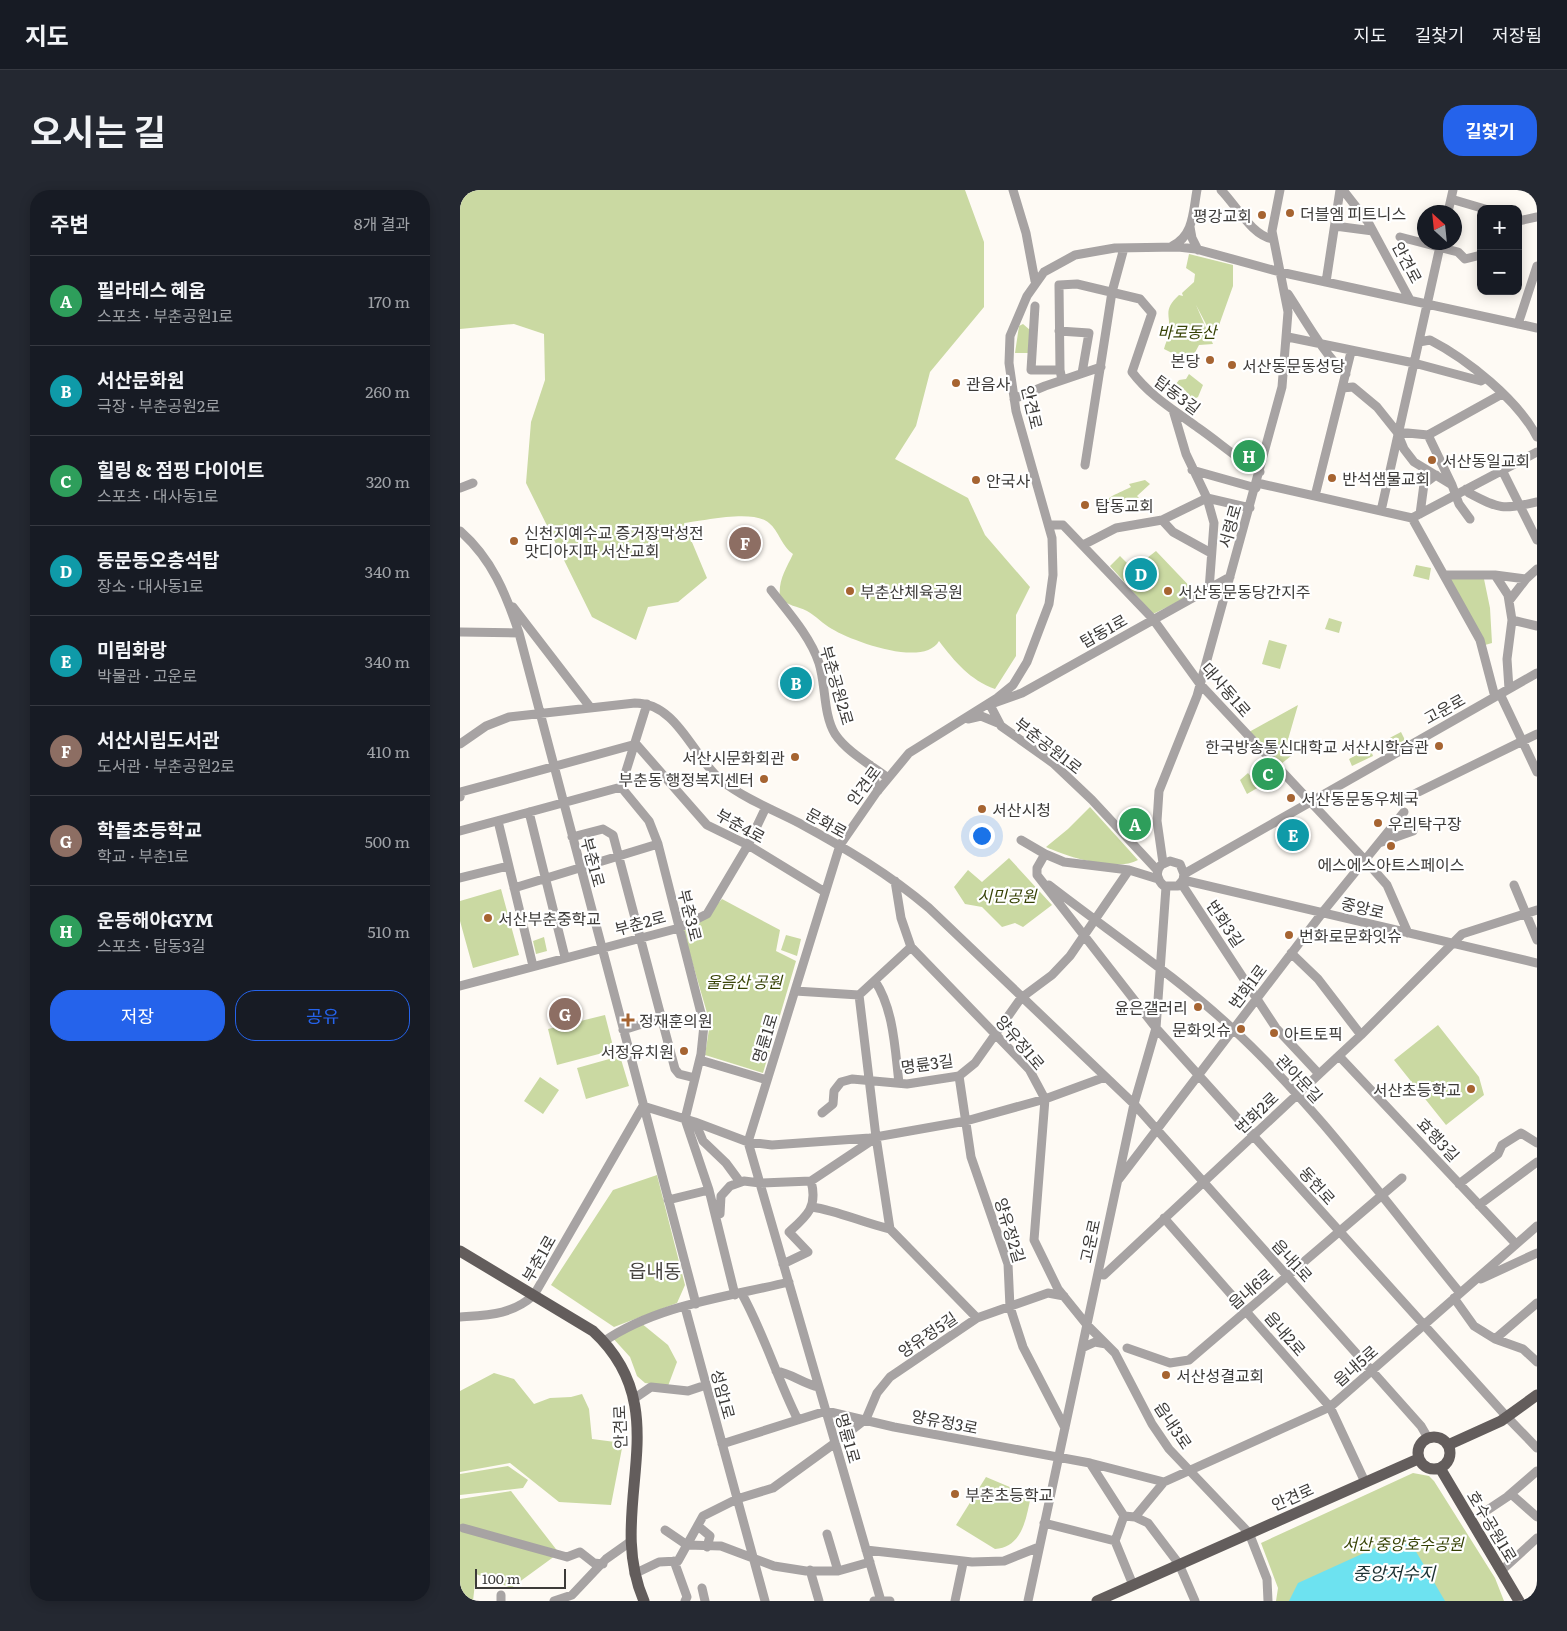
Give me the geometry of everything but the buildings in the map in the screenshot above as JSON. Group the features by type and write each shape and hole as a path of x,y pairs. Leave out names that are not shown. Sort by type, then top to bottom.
{"main road":[{"name":"안견로","path":"460,1252 586,1326 603,1342 621,1366 635,1398 638,1438 630,1542 634,1574 644,1601"},
{"path":"1448,1445 1507,1418 1537,1396"},
{"path":"1428,1438 1439,1438 1448,1445 1449,1458 1440,1468 1429,1469 1418,1459 1419,1446 1428,1438"},
{"name":"안견로","path":"1097,1601 1418,1459"},
{"name":"호수공원1로","path":"1440,1468 1519,1601"}],"street":[{"path":"1012,190 1032,261 1035,281"},
{"path":"1197,190 1190,227 1192,238 1198,250"},
{"path":"1221,190 1255,231 1263,237 1273,239"},
{"name":"서령로","path":"1163,863 1157,820 1158,797 1200,684 1279,404 1288,337 1288,312 1285,289 1273,239 1272,226 1280,190"},
{"path":"1326,282 1341,190"},
{"name":"안견로","path":"1341,190 1358,208 1373,231 1410,300"},
{"path":"1452,195 1477,206"},
{"path":"1522,220 1537,217"},
{"path":"1335,226 1373,231"},
{"path":"1169,247 1181,240 1190,227"},
{"path":"1400,237 1417,240"},
{"name":"안견로","path":"840,845 878,791 910,753 1010,688 1021,673 1033,649 1049,604 1054,554 1050,525 1014,399 1008,353 1010,336 1035,281 1056,264 1084,252 1124,248 1169,247 1198,250 1280,272 1537,328"},
{"path":"1085,465 1112,292 1124,248"},
{"path":"1380,511 1440,250"},
{"path":"1453,250 1458,252 1465,260 1477,254"},
{"path":"1032,261 1043,266 1056,264"},
{"path":"1518,324 1537,268"},
{"path":"1062,380 1060,370 1059,286 1077,284 1112,292"},
{"path":"1285,289 1333,362 1346,374"},
{"name":"탑동3길","path":"1112,292 1140,299 1152,313 1132,372 1141,384 1234,456 1260,472"},
{"path":"1035,306 1031,370 1060,370"},
{"path":"1016,321 1034,322"},
{"path":"1059,331 1089,333 1082,373"},
{"path":"1288,337 1351,352 1414,363 1482,381 1486,378"},
{"path":"1419,342 1430,340 1443,347 1486,378 1531,424 1537,437"},
{"path":"1315,496 1351,352"},
{"path":"1014,399 1101,367"},
{"path":"1342,388 1353,387 1358,390 1377,407 1397,432 1404,449 1414,462 1452,485"},
{"path":"1397,432 1428,435 1502,394"},
{"path":"1173,410 1192,470 1207,498 1214,525 1210,554 1209,590"},
{"path":"1428,435 1457,494 1459,504 1470,519"},
{"path":"1192,470 1380,511 1416,516 1537,452"},
{"path":"1502,470 1537,540"},
{"path":"1436,476 1424,484 1416,516 1444,574 1480,640 1497,696 1523,741 1537,772"},
{"path":"460,488 473,483"},
{"path":"1466,490 1468,494 1493,506 1520,506 1537,502"},
{"path":"1083,546 1116,528 1162,520 1207,498 1250,508"},
{"path":"1162,520 1173,532 1210,554"},
{"name":"대사동1로","path":"1050,525 1063,525 1153,620 1200,684 1311,801 1387,885 1408,933"},
{"path":"460,532 489,562 508,600 590,707"},
{"path":"1509,601 1537,569"},
{"path":"1444,574 1495,575 1526,580"},
{"path":"1495,575 1508,595 1512,620 1507,659 1509,689"},
{"name":"탑동1로","path":"989,703 1017,695 1230,577"},
{"name":"부춘공원2로","path":"771,590 813,649 821,670 829,717 836,734 842,743 888,778"},
{"name":"부춘1로","path":"508,600 519,633 540,712 642,1106 534,1295"},
{"path":"1512,620 1537,626"},
{"path":"460,632 519,633"},
{"name":"고운로","path":"1028,1601 1087,1325 1101,1274 1134,1104 1156,1028 1166,887 1175,887 1183,879 1311,801 1537,673"},
{"name":"문화로","path":"460,744 497,721 518,715 630,703 647,704 661,711 673,720 717,777 766,807 840,845 895,881 929,908 1134,1104"},
{"name":"부춘공원1로","path":"989,703 998,723 1040,753 1071,779 1158,875"},
{"path":"460,831 621,787 647,704"},
{"path":"962,719 965,721 981,716 998,723"},
{"path":"1400,801 1537,734"},
{"path":"460,798 462,792 636,744"},
{"name":"부춘4로","path":"636,744 707,825 748,845 825,892"},
{"path":"870,764 878,791"},
{"name":"부춘3로","path":"621,787 648,821 658,844 704,1025 700,1060 685,1119"},
{"name":"부춘2로","path":"460,986 678,928 706,914 748,845 766,807"},
{"path":"530,812 565,957"},
{"name":"번화1로","path":"1118,1181 1322,913 1404,812"},
{"path":"498,821 533,966"},
{"path":"572,837 601,829 607,830 613,835 676,1072 695,1078"},
{"path":"1378,843 1413,832"},
{"path":"1021,840 1045,854 1070,863 1158,875 1166,887"},
{"path":"514,888 658,844"},
{"name":"명륜1로","path":"840,845 748,1142 881,1601"},
{"path":"1045,854 1036,869 1039,878 1085,936"},
{"path":"1158,875 1163,863 1170,861 1178,862 1183,879"},
{"path":"460,878 508,866"},
{"name":"명륜3길","path":"822,1113 833,1104 834,1091 841,1082 852,1079 899,1083 959,1076 975,1062 1021,998 1052,975 1085,936 1129,870"},
{"name":"관아문길","path":"1039,878 1160,968 1233,1029 1298,1094 1457,1296 1474,1326 1495,1339 1523,1349 1537,1362"},
{"name":"중앙로","path":"1183,879 1537,963"},
{"name":"번화3길","path":"1183,879 1276,1028 1319,1074"},
{"name":"양유정1로","path":"895,881 901,918 910,947 996,1033 1029,1070 1045,1099"},
{"path":"1514,885 1537,940"},
{"name":"번화2로","path":"1101,1274 1339,1056 1462,934 1537,910"},
{"name":"동헌로","path":"1085,936 1156,1028 1507,1418 1537,1448"},
{"path":"795,991 859,994 910,947"},
{"path":"1291,953 1318,979 1361,1035"},
{"path":"875,981 882,992 893,1032 899,1083"},
{"path":"859,994 876,1137 890,1229"},
{"path":"623,1030 661,1018"},
{"name":"효행3길","path":"1339,1056 1516,1244"},
{"path":"700,1060 767,1080"},
{"name":"양유정2길","path":"959,1076 971,1157 1008,1264 1010,1307 1023,1347 1065,1428"},
{"path":"642,1106 695,1122 748,1142 772,1145 876,1137 966,1121 1045,1099 1105,1077"},
{"path":"1045,1099 1034,1240 1058,1289 1087,1325"},
{"name":"읍내1로","path":"1134,1104 1421,1426 1428,1438"},
{"path":"642,1106 696,1304"},
{"path":"685,1119 709,1190 738,1294 761,1329 776,1371 798,1420"},
{"path":"695,1122 703,1141 726,1163 740,1182"},
{"path":"1459,1184 1498,1154 1502,1145 1521,1133 1537,1143"},
{"path":"721,1234 719,1206 722,1196 730,1186 744,1181 760,1183 811,1181 876,1137"},
{"path":"1479,1205 1537,1162"},
{"name":"읍내6로","path":"1127,1348 1170,1363 1189,1360 1402,1178"},
{"path":"783,1264 808,1252 789,1232 809,1213 814,1191 811,1181"},
{"path":"668,1200 709,1190"},
{"path":"812,1206 843,1213 876,1226 890,1229 977,1318"},
{"name":"읍내2로","path":"1164,1218 1330,1407 1365,1482"},
{"name":"읍내5로","path":"1136,1517 1164,1482 1330,1407 1537,1226"},
{"path":"1470,1284 1537,1253"},
{"path":"603,1342 632,1324 664,1312 789,1282"},
{"name":"양유정5길","path":"866,1419 876,1393 890,1377 977,1318 1048,1293 1064,1296"},
{"path":"460,1317 502,1314 517,1308 534,1295"},
{"path":"1495,1339 1534,1306"},
{"name":"성암1로","path":"685,1307 765,1601"},
{"name":"읍내3로","path":"1087,1325 1115,1353 1152,1424 1169,1449 1249,1533"},
{"path":"1082,1348 1097,1342 1108,1345"},
{"path":"776,1371 786,1373 810,1385 819,1387"},
{"path":"635,1398 651,1387 688,1391 706,1385"},
{"path":"722,1444 826,1411"},
{"name":"양유정3로","path":"826,1411 1058,1458"},
{"path":"634,1574 659,1562 678,1561 703,1516 737,1499 773,1488 866,1419"},
{"path":"1058,1458 1090,1463 1164,1482"},
{"path":"1090,1463 1124,1516"},
{"path":"1483,1514 1511,1494 1537,1471"},
{"path":"1511,1494 1537,1517"},
{"path":"1124,1516 1136,1517 1148,1523 1179,1564 1195,1601"},
{"path":"1124,1516 1115,1541 1133,1585"},
{"path":"1044,1523 1115,1541"},
{"path":"698,1526 710,1536 707,1547"},
{"path":"462,1528 567,1557 580,1552 594,1563 603,1564"},
{"path":"665,1530 687,1545 721,1546 753,1556 774,1566 838,1571 870,1562"},
{"path":"1249,1533 1267,1579 1268,1601"},
{"path":"827,1534 838,1571"},
{"path":"1501,1571 1537,1538"},
{"path":"554,1601 572,1595 606,1559 630,1542"},
{"path":"866,1550 962,1562 1004,1561 1039,1547"},
{"path":"674,1561 687,1597 685,1601"},
{"path":"955,1601 962,1562"},
{"path":"810,1570 819,1601"},
{"path":"702,1588 705,1601"}],"green space":[{"path":"460,190 965,190 984,242 984,307 930,372 916,426 895,459 968,498 985,535 1030,587 1016,615 1016,656 995,689 978,681 964,670 939,641 931,649 919,652 887,650 842,634 807,611 783,601 780,598 780,586 793,554 769,523 752,517 728,517 684,523 707,578 678,602 648,607 636,640 592,617 526,483 531,422 545,380 544,334 514,324 460,329"},
{"name":"바로동산","path":"1189,254 1233,265 1233,286 1218,328 1207,326 1196,305 1213,344 1199,345 1190,362 1164,349 1169,333 1169,309 1174,300 1179,295 1183,296 1182,293 1194,282 1195,274 1186,268"},
{"path":"1023,324 1030,330 1029,353 1015,353 1019,326"},
{"path":"1189,374 1203,385 1198,397 1190,401 1186,391 1176,384 1179,380 1186,379"},
{"path":"1145,480 1150,484 1137,496 1139,498 1131,498 1100,513 1103,503 1107,500 1131,487 1129,484"},
{"path":"1156,551 1196,593 1153,614 1110,566 1120,556 1131,567 1141,569 1150,561 1147,558"},
{"path":"1416,565 1431,568 1429,580 1413,576"},
{"path":"1449,578 1484,579 1490,608 1492,643 1485,645"},
{"path":"1329,618 1342,622 1339,633 1325,629"},
{"path":"1269,640 1287,645 1280,669 1262,664"},
{"path":"1298,705 1287,743 1292,750 1291,756 1281,764 1249,732"},
{"path":"1401,732 1405,740 1384,750 1380,743"},
{"path":"1370,748 1373,756 1352,766 1349,759"},
{"path":"1248,773 1259,787 1247,794 1240,780"},
{"path":"1090,807 1138,860 1129,863 1105,864 1079,859 1046,847"},
{"name":"시민공원","path":"1009,858 1052,905 1023,927 1015,923 1002,927 982,907 965,904 954,887 968,870 982,882"},
{"name":"서산부춘중학교","path":"501,889 519,955 473,968 460,921 460,901"},
{"name":"울음산 공원","path":"722,899 780,930 776,951 796,961 763,1073 705,1055 710,1023 682,927 705,917"},
{"path":"786,935 801,939 797,956 781,950"},
{"path":"544,937 547,951 536,954 533,941"},
{"path":"605,1015 614,1050 557,1065 548,1029"},
{"path":"1438,1025 1479,1077 1484,1095 1446,1125 1394,1060"},
{"path":"620,1056 629,1086 586,1099 577,1068"},
{"path":"540,1077 559,1090 543,1114 524,1101"},
{"path":"657,1175 685,1285 677,1303 614,1327 551,1285 613,1190"},
{"path":"641,1323 668,1345 677,1362 668,1386 645,1383 637,1376 630,1357 611,1336"},
{"path":"494,1373 514,1379 534,1404 550,1398 571,1397 582,1394 589,1409 592,1439 623,1443 611,1505 559,1502 510,1463 460,1472 460,1391"},
{"path":"508,1466 528,1480 523,1488 460,1495 460,1474"},
{"name":"서산 중앙호수공원","path":"1413,1473 1429,1476 1434,1481 1495,1578 1504,1601 1276,1601 1278,1588 1261,1543"},
{"path":"986,1477 1031,1496 1022,1530 1012,1543 995,1549 956,1525"},
{"path":"511,1491 559,1553 511,1588 476,1574 473,1601 460,1601 460,1499"}],"water":[{"name":"중앙저수지","path":"1397,1538 1411,1543 1445,1601 1289,1601 1298,1583"}],"place":[{"name":"더블엠 피트니스","path":"1290,213"},
{"name":"평강교회","path":"1262,215"},
{"name":"본당","path":"1210,360"},
{"name":"서산동문동성당","path":"1232,365"},
{"name":"관음사","path":"956,383"},
{"name":"운동해야GYM","path":"1249,456"},
{"name":"서산동일교회","path":"1432,460"},
{"name":"반석샘물교회","path":"1332,478"},
{"name":"안국사","path":"976,480"},
{"name":"탑동교회","path":"1085,505"},
{"name":"신천지예수교 증거장막성전 맛디아지파 서산교회","path":"514,541"},
{"name":"서산시립도서관","path":"745,543"},
{"name":"동문동오층석탑","path":"1141,574"},
{"name":"부춘산체육공원","path":"850,591"},
{"name":"서산동문동당간지주","path":"1168,591"},
{"name":"서산문화원","path":"796,683"},
{"name":"한국방송통신대학교 서산시학습관","path":"1439,746"},
{"name":"서산시문화회관","path":"795,757"},
{"name":"힐링 & 점핑 다이어트","path":"1268,774"},
{"name":"부춘동 행정복지센터","path":"764,779"},
{"name":"서산동문동우체국","path":"1291,798"},
{"name":"서산시청","path":"982,809"},
{"name":"우리탁구장","path":"1378,823"},
{"name":"필라테스 혜움","path":"1135,824"},
{"name":"미림화랑","path":"1293,835"},
{"name":"에스에스아트스페이스","path":"1391,846"},
{"name":"서산부춘중학교","path":"488,918"},
{"name":"번화로문화잇슈","path":"1289,935"},
{"name":"윤은갤러리","path":"1198,1007"},
{"name":"학돌초등학교","path":"565,1014"},
{"name":"정재훈의원","path":"628,1020"},
{"name":"문화잇슈","path":"1241,1029"},
{"name":"아트토픽","path":"1274,1033"},
{"name":"서정유치원","path":"684,1051"},
{"name":"서산초등학교","path":"1471,1089"},
{"name":"서산성결교회","path":"1166,1375"},
{"name":"부춘초등학교","path":"955,1494"}],"district":[{"name":"읍내동","path":"655,1270"}]}
